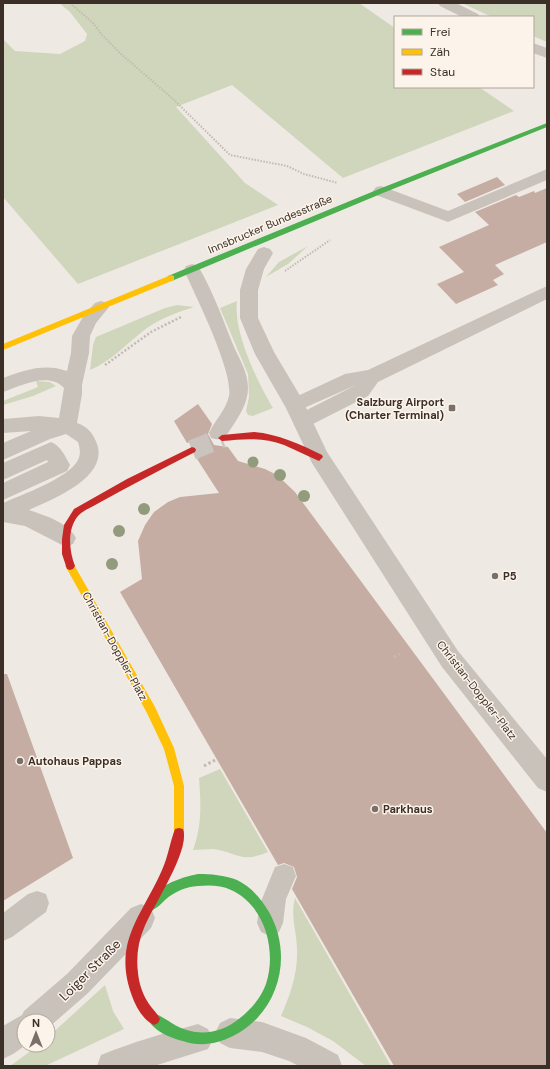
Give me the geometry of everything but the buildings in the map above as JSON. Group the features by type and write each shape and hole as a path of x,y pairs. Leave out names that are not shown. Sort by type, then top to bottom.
{"street":[{"path":"445,3 471,16"},
{"path":"534,48 547,54"},
{"name":"Innsbrucker Bundesstraße","path":"3,347 381,191 547,125"},
{"path":"264,253 276,234"},
{"name":"Christian-Doppler-Platz","path":"264,253 255,269 249,290 249,318 254,333 299,413 319,457 450,659 547,779"},
{"path":"220,435 254,435 271,437 319,457"},
{"name":"Christian-Doppler-Platz","path":"147,910 165,893 181,883 199,879 216,879 233,884 248,893 261,907 270,923 276,943 276,965 271,986 261,1005 247,1021 230,1033 214,1038 198,1039 184,1037 171,1032 159,1024 149,1014 138,995 132,973 131,959 133,943 147,910 169,867 175,848 181,808 177,774 162,730 72,571 66,557 66,538 68,526 75,513 107,493 192,450"},
{"name":"Loiger Straße","path":"43,1013 77,984 147,910"},
{"name":"Christian-Doppler-Platz","path":"230,1033 262,1037 296,1048 326,1066"},
{"path":"3,1044 16,1035"},
{"path":"112,1066 144,1054 198,1039"}],"lane":[{"path":"381,191 448,217 547,174"},
{"path":"192,270 221,334 237,378 239,389 232,412 220,435"},
{"path":"299,413 362,391 368,385 371,377 547,292"},
{"path":"66,427 80,353 81,336 90,319 101,307"},
{"path":"3,385 26,377 49,374 64,377 73,385"},
{"path":"3,426 32,422 66,427 80,432 86,438 89,446 89,454 86,462 80,472 68,482 3,513"},
{"path":"3,452 46,432 66,427"},
{"path":"3,472 51,450 60,465 3,492"},
{"path":"3,513 26,517 49,527 66,538"},
{"path":"270,923 272,903 276,890 284,876"},
{"path":"3,928 37,903"}],"path":[{"path":"70,3 93,23 121,54 173,99 230,154 287,166 304,174 342,184"},
{"path":"249,290 286,270 333,238"},
{"path":"394,657 400,654"}],"green space":[{"path":"59,3 359,3 394,27 394,88 480,88 514,111 343,178 232,85 176,107 245,183 278,205 78,284 3,197 3,39 15,51 60,54 85,41 87,34 70,12"},
{"path":"462,3 547,3 547,42 534,36 534,16 490,16"},
{"path":"308,246 288,264 266,277 279,262"},
{"path":"237,301 237,313 242,341 260,384 273,408 253,416 248,415 246,411 249,397 248,374 220,308"},
{"path":"177,305 194,307 152,324 106,362 90,370 93,345 96,337 165,308"},
{"path":"36,381 50,382 56,386 33,396 3,405 3,401 38,387"},
{"path":"220,769 268,852 251,857 245,857 221,850 193,850 198,832 200,815 199,778"},
{"path":"295,898 391,1066 366,1066 333,1041 307,1027 281,1016 295,975 297,959 297,943 293,918"},
{"path":"105,985 113,1011 124,1029 45,1066 10,1066 28,1053 56,1053 56,1030"}],"tunnel":[{"path":"192,450 222,438"}],"traffic: fast":[{"path":"171,278 381,191 547,125"},
{"path":"151,905 170,889 185,882 217,880 234,885 248,894 260,907 268,922 274,939 276,957 274,975 267,994 249,1018 234,1030 215,1037 187,1037 170,1030 154,1019"}],"traffic: slow":[{"path":"3,347 171,278"},
{"path":"70,566 151,710 169,748 179,786 179,833"}],"traffic: jam":[{"path":"222,438 254,435 271,437 303,449 319,457"},
{"path":"70,566 67,554 66,539 71,518 77,511 130,481 192,450"},
{"path":"154,1019 139,999 135,987 132,975 132,949 139,925 169,868 179,833"}],"place":[{"name":"Salzburg Airport (Charter Terminal)","path":"452,408"},
{"name":"P5","path":"495,576"},
{"name":"Autohaus Pappas","path":"20,761"},
{"name":"Parkhaus","path":"375,809"}]}
